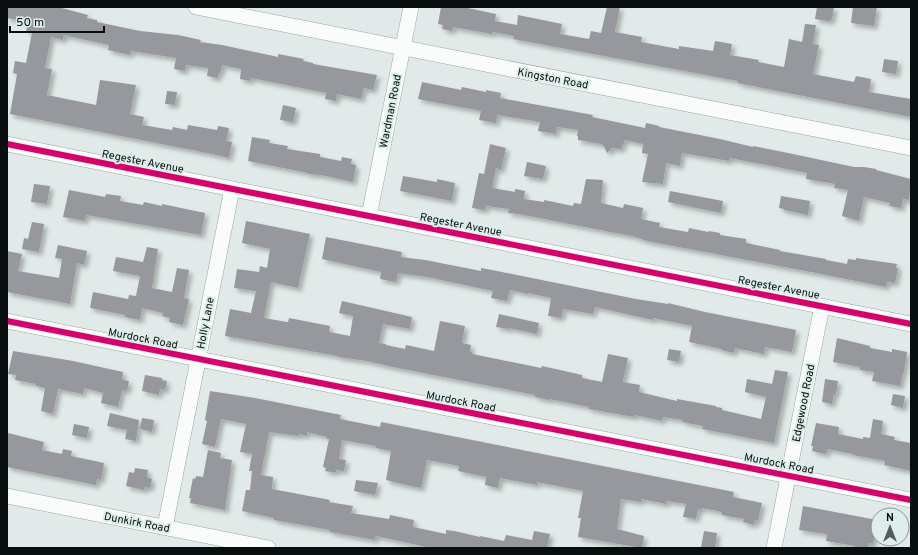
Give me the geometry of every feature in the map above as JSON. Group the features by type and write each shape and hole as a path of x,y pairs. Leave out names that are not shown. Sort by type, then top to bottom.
{"street":[{"name":"Kingston Road","path":"196,7 235,11 403,48 911,148"},
{"name":"Wardman Road","path":"369,216 410,7"},
{"name":"Regester Avenue","path":"7,144 911,324"},
{"name":"Holly Lane","path":"165,527 232,189"},
{"name":"Edgewood Road","path":"774,548 822,306"},
{"name":"Murdock Road","path":"7,321 911,500"},
{"name":"Dunkirk Road","path":"7,496 268,548"}],"building":[{"path":"7,7 58,7 88,15 87,18 97,20 97,22 140,31 178,35 201,40 200,42 222,45 278,57 278,54 304,59 303,61 313,64 377,75 373,90 364,88 361,99 337,94 336,101 325,99 326,93 251,78 250,81 240,79 241,69 222,65 218,78 207,76 208,68 186,65 185,71 174,69 176,58 131,51 130,55 108,50 109,45 64,35 63,40 51,37 45,68 52,69 47,95 96,105 100,80 136,85 130,114 144,117 142,125 172,130 173,127 187,130 188,125 217,130 218,126 229,128 226,141 232,142 229,158 10,114 17,74 13,73 15,61 26,63 32,33 26,32 28,22 7,18"},
{"path":"441,7 463,7 496,14 495,21 517,25 518,15 562,24 560,34 589,39 591,31 601,33 607,7 620,7 615,32 642,37 641,42 679,49 679,46 713,51 715,41 732,44 730,55 759,60 758,62 784,67 789,39 802,42 805,24 816,25 813,44 819,45 813,74 854,82 856,76 871,79 869,92 911,99 911,117 737,83 738,81 513,39 514,36 493,32 492,34 453,27 452,31 442,29 443,25 438,24"},
{"path":"817,7 834,7 832,19 829,21 815,19"},
{"path":"853,7 877,7 874,26 851,23"},
{"path":"884,59 898,61 896,74 882,72"},
{"path":"422,82 461,90 462,87 486,92 486,90 501,93 500,98 593,115 592,117 645,128 646,123 753,147 854,167 876,169 911,179 909,200 903,199 901,208 889,206 890,203 864,197 859,221 842,216 848,190 834,188 835,184 806,179 807,173 730,158 729,161 682,153 680,166 666,163 663,184 642,182 648,154 642,153 643,144 625,140 621,149 612,148 607,153 602,144 578,140 578,130 557,127 556,134 538,131 540,122 497,115 496,123 479,120 481,111 418,99"},
{"path":"167,91 177,92 175,105 165,104"},
{"path":"283,105 296,108 293,122 280,120"},
{"path":"252,137 270,140 269,143 288,146 287,149 320,154 320,157 341,161 342,157 352,159 351,164 356,165 353,182 248,161"},
{"path":"490,144 506,148 501,170 496,168 492,188 515,192 515,189 525,191 524,199 544,202 544,200 573,206 574,203 581,204 586,179 603,180 601,203 623,208 624,204 643,208 641,219 660,223 659,227 688,232 689,228 720,233 720,235 746,239 746,243 847,264 848,259 856,260 856,258 897,264 896,268 898,268 895,283 887,282 886,287 647,241 632,236 508,213 509,209 486,206 485,210 472,208 479,173 484,174"},
{"path":"527,162 546,166 543,179 524,176"},
{"path":"403,176 437,182 437,179 455,183 452,201 400,191"},
{"path":"34,184 50,186 47,204 31,202"},
{"path":"69,190 105,197 106,194 121,196 120,201 143,205 144,202 162,206 162,204 205,213 201,235 86,215 85,221 63,217"},
{"path":"670,191 723,201 721,213 668,202"},
{"path":"781,196 810,201 808,215 779,208"},
{"path":"246,221 310,234 298,288 271,282 264,318 288,322 289,318 330,326 329,332 350,336 353,316 339,313 342,301 412,317 410,329 383,324 379,343 405,349 406,345 434,351 440,321 465,326 462,343 471,345 470,351 472,354 541,368 542,366 582,375 582,378 602,382 608,354 628,358 623,382 640,385 639,392 677,401 677,399 716,406 722,408 722,410 761,419 766,397 745,392 747,379 772,384 775,370 788,372 774,443 702,429 703,426 682,422 683,420 663,417 662,421 635,415 634,417 589,409 589,407 535,397 535,395 367,361 225,336 230,309 251,313 256,291 234,288 237,269 259,272 260,266 267,268 270,249 242,243"},
{"path":"32,222 44,224 39,252 22,249 24,238 28,239"},
{"path":"326,237 402,252 401,257 481,271 481,268 636,299 668,303 796,330 792,352 765,347 764,354 735,348 734,353 689,342 692,326 653,318 653,320 595,307 593,314 563,309 561,318 548,316 551,298 528,293 510,290 507,301 491,298 493,291 427,277 398,273 396,282 380,279 381,272 322,259"},
{"path":"58,245 87,251 84,265 77,263 70,304 7,292 7,251 22,254 18,271 59,278 62,259 55,258"},
{"path":"147,247 158,249 152,288 172,292 177,268 189,270 184,298 189,299 183,325 169,322 170,318 162,316 163,313 142,308 140,320 125,317 125,315 90,308 93,292 128,299 129,295 136,296 140,276 113,271 116,257 143,262"},
{"path":"499,314 539,323 537,334 509,328 496,327"},
{"path":"837,338 870,346 870,348 892,352 892,349 907,352 900,386 872,381 874,372 860,370 860,367 833,362"},
{"path":"669,349 681,351 679,362 667,360"},
{"path":"13,351 73,361 123,372 122,380 129,381 127,391 122,390 118,407 101,403 103,393 84,388 83,394 58,389 53,414 41,411 45,388 36,386 36,384 15,380 16,375 8,374"},
{"path":"145,375 162,378 162,380 167,381 165,390 160,389 159,395 142,391"},
{"path":"825,379 838,381 836,394 834,394 832,404 822,402"},
{"path":"210,391 255,398 341,415 340,419 380,427 381,422 734,492 733,497 762,503 758,521 755,520 754,525 743,522 744,519 722,515 722,512 702,508 701,510 698,509 696,519 683,517 686,504 667,501 666,504 641,499 641,502 621,499 617,529 644,536 642,548 578,537 581,518 578,518 583,491 537,482 537,485 500,478 498,488 485,485 486,477 458,471 459,466 427,460 421,488 406,485 386,480 391,451 376,448 376,446 342,440 339,459 346,460 344,471 325,471 326,468 323,467 329,439 327,439 327,437 307,432 307,436 299,434 299,436 269,432 261,475 273,477 272,489 353,506 351,513 389,519 390,515 414,520 413,527 446,534 446,530 504,541 506,535 532,540 534,531 550,534 547,548 431,548 376,536 375,540 330,532 330,530 274,520 274,518 242,511 246,490 250,490 252,471 249,471 252,454 240,452 246,424 221,419 215,447 202,444 207,421 205,420"},
{"path":"893,394 905,396 903,408 891,405"},
{"path":"110,413 139,420 136,441 125,439 127,430 107,426"},
{"path":"142,418 154,420 152,432 140,429"},
{"path":"873,419 883,421 881,434 895,437 894,440 911,443 911,471 884,465 885,461 853,454 828,449 826,454 812,451 813,446 811,446 816,423 839,427 838,434 863,439 863,437 870,438"},
{"path":"74,424 89,427 87,438 72,435"},
{"path":"8,433 44,442 42,450 62,454 63,449 72,451 71,456 104,463 101,480 97,479 96,485 7,467"},
{"path":"208,450 221,453 220,458 232,460 225,510 190,503 191,498 189,498 193,478 195,479 196,476 203,477"},
{"path":"135,468 148,470 147,477 152,479 150,488 145,487 144,490 126,486 129,472 134,473"},
{"path":"356,480 378,483 375,495 354,491"},
{"path":"803,506 870,519 870,543 868,548 855,548 855,546 826,541 827,534 799,530"},
{"path":"704,531 717,533 715,548 701,548"}],"cycle path":[{"path":"7,144 911,324"},
{"path":"7,321 911,500"}]}
